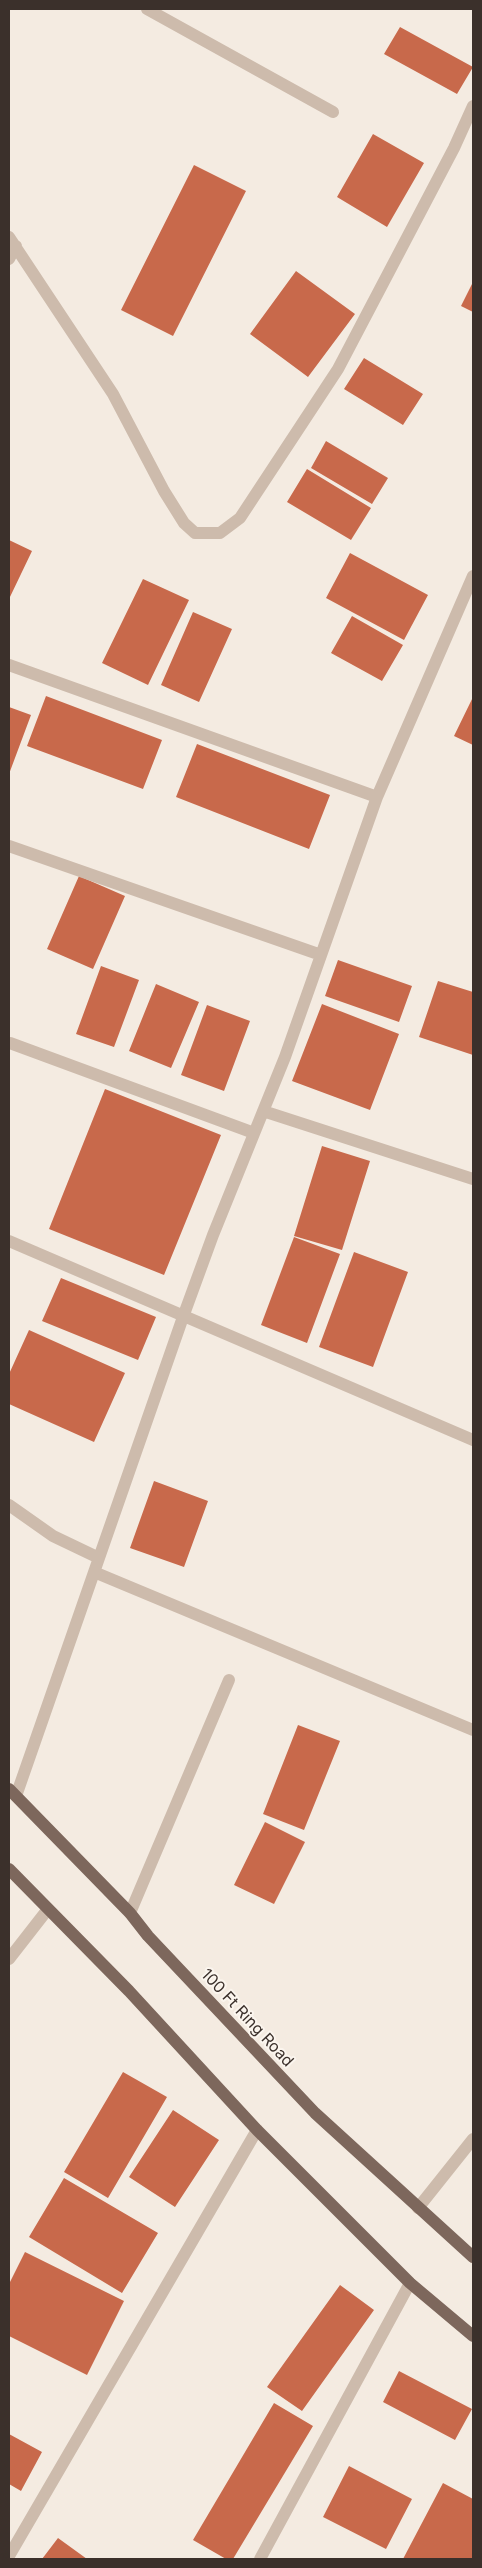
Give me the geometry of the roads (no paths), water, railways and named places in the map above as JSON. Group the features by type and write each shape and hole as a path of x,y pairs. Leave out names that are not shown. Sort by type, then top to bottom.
{"main road":[{"name":"100 Ft Ring Road","path":"13,1793 130,1913 148,1936 315,2113 473,2257"},
{"path":"9,1869 128,1991 258,2130 410,2283 473,2336"}],"street":[{"path":"147,9 333,112"},
{"path":"13,241 113,394 164,491 184,523 195,533 220,533 240,518 338,369 454,148 473,106"},
{"path":"9,259 13,241"},
{"path":"13,1793 94,1572 183,1318 263,1111 377,798 473,576"},
{"path":"9,665 377,798"},
{"path":"9,846 321,955"},
{"path":"10,1043 254,1133"},
{"path":"263,1111 473,1179"},
{"path":"9,1241 183,1318 473,1440"},
{"path":"9,1505 53,1536 99,1558"},
{"path":"94,1572 473,1730"},
{"path":"130,1913 229,1680"},
{"path":"9,1959 48,1909"},
{"path":"9,2556 258,2130"},
{"path":"418,2208 473,2139"},
{"path":"260,2559 410,2283"}]}
